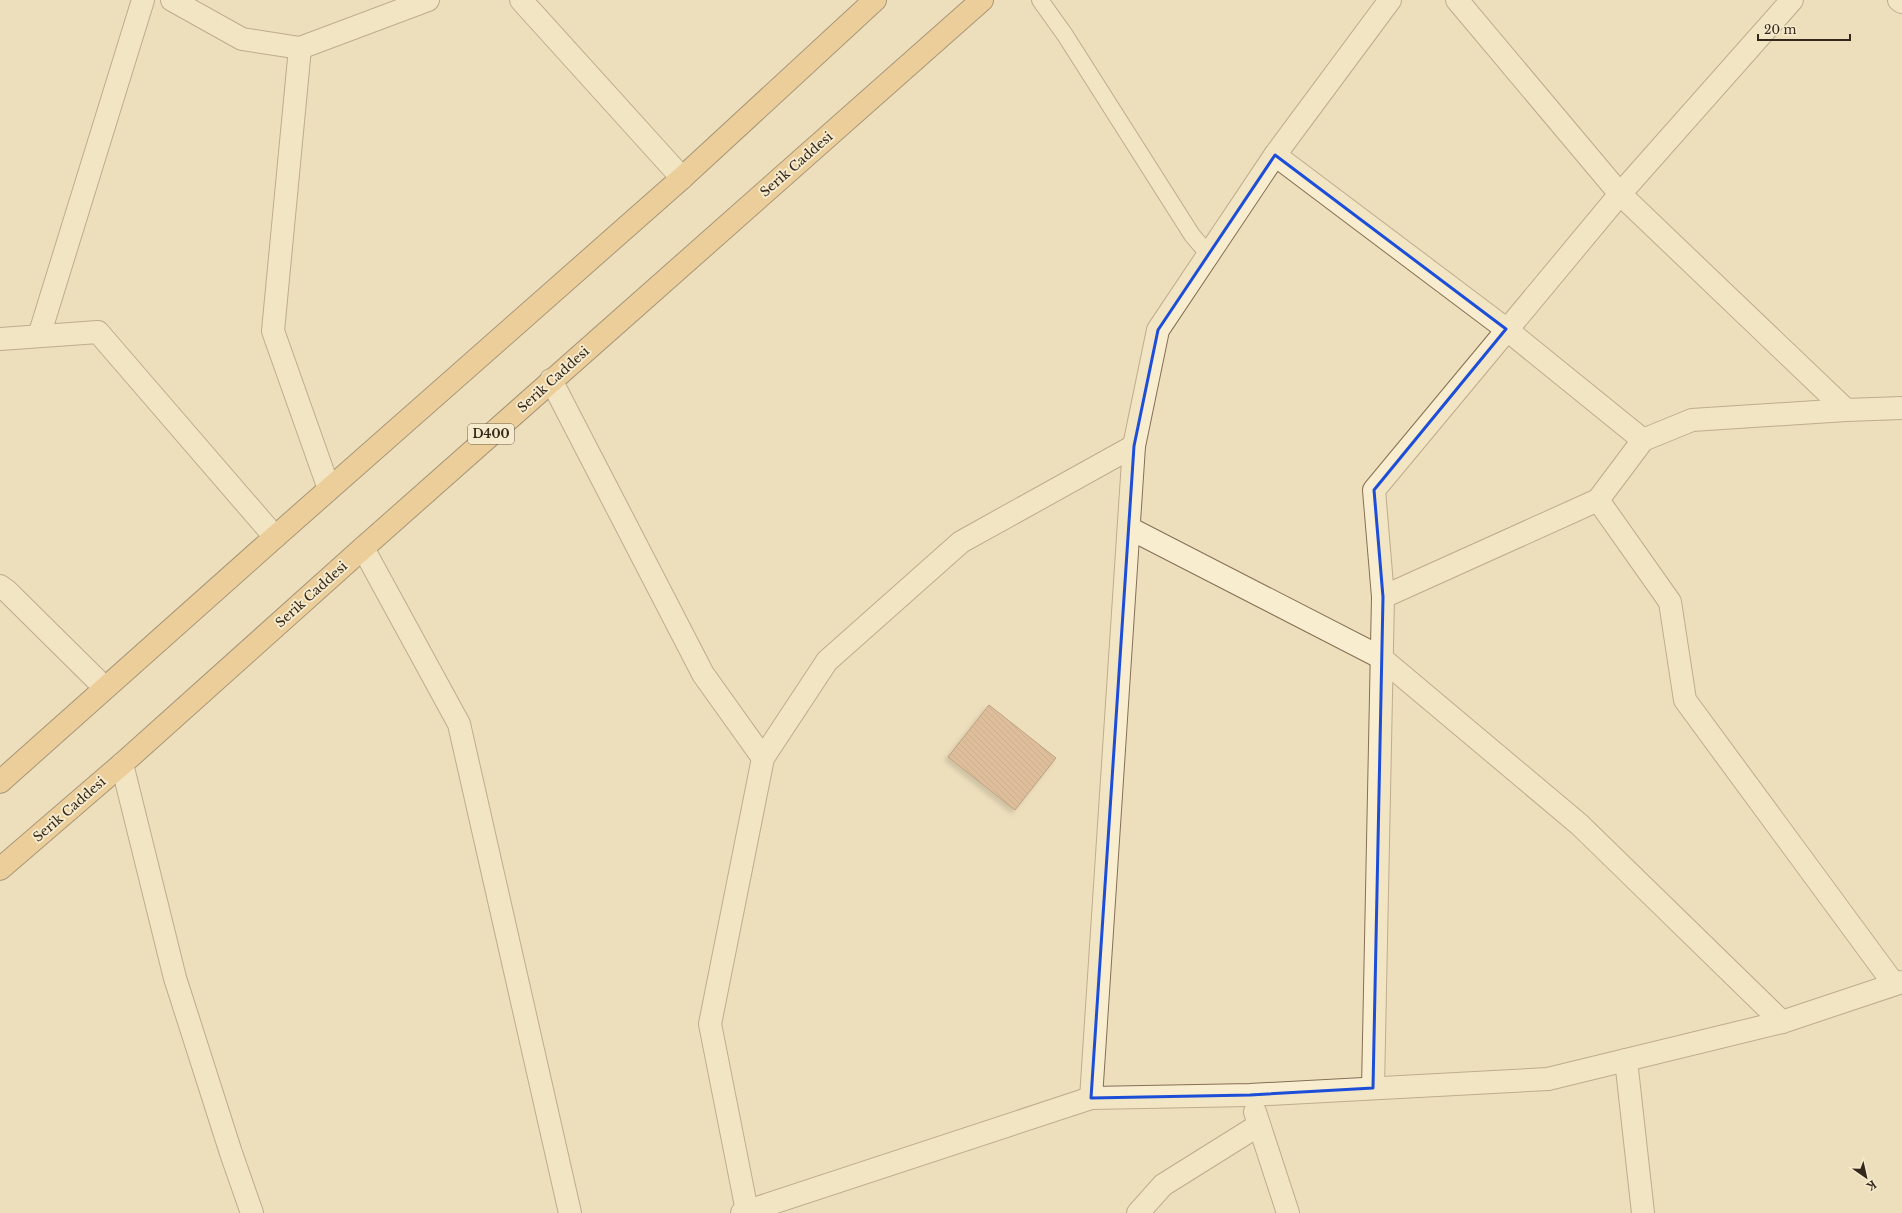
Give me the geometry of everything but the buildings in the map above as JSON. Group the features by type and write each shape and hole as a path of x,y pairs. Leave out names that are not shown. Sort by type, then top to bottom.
{"highway":[{"path":"0,782 329,489 682,178 874,0"},
{"name":"Serik Caddesi","path":"0,869 122,764 552,380 982,0"}],"street":[{"path":"39,336 143,0"},
{"path":"172,0 242,39 300,48 428,0"},
{"path":"521,0 682,178"},
{"path":"1091,1098 1134,446 1158,330 1275,155 1390,0"},
{"path":"1457,0 1620,194 1846,410"},
{"path":"1373,1088 1382,597 1374,490 1506,329 1620,194 1792,0"},
{"path":"300,48 273,331 329,489"},
{"path":"1275,155 1506,329 1643,440"},
{"path":"0,339 98,332 275,537"},
{"path":"552,380 703,674 762,758"},
{"path":"1382,597 1598,500 1643,440 1692,420 1902,408"},
{"path":"1134,446 961,542 827,661 762,758 710,1024 744,1212 1091,1098 1250,1095 1548,1079 1782,1022 1898,983 1685,700 1670,602 1598,500"},
{"path":"1129,528 1380,657 1580,825 1782,1022"},
{"path":"363,548 459,724 570,1213"},
{"path":"0,586 7,591 105,688"},
{"path":"122,764 175,978 231,1154 252,1213"},
{"path":"1626,1060 1643,1213"},
{"path":"1250,1095 1288,1213"},
{"path":"1138,1213 1163,1185 1259,1125"}],"lane":[{"path":"1040,0 1065,35 1192,235 1209,255"}],"highlighted area":[{"path":"1275,155 1506,329 1374,490 1383,597 1373,1088 1250,1095 1091,1098 1134,446 1158,330"}]}
